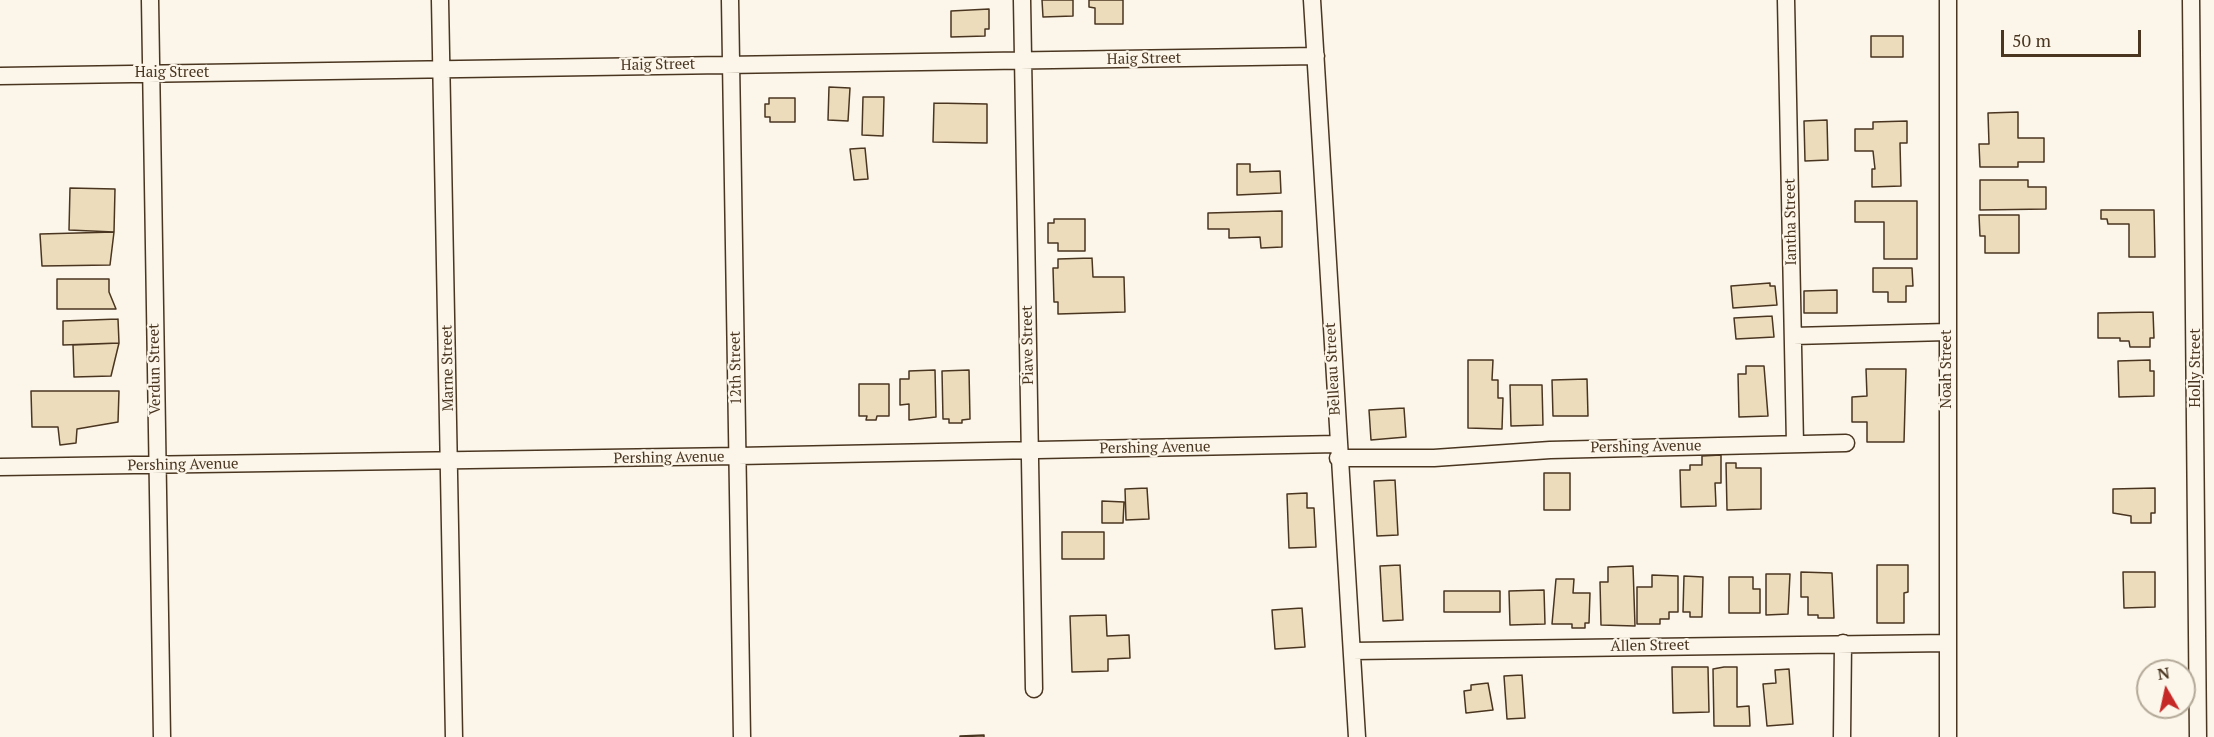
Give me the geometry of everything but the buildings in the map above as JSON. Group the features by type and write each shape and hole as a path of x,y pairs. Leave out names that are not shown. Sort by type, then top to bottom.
{"street":[{"name":"Verdun Street","path":"150,0 162,737"},
{"name":"Marne Street","path":"440,0 454,737"},
{"name":"12th Street","path":"730,0 742,737"},
{"name":"Piave Street","path":"1022,0 1034,689"},
{"name":"Belleau Street","path":"1312,0 1357,737"},
{"name":"Iantha Street","path":"1786,0 1795,444"},
{"name":"Noah Street","path":"1948,0 1948,737"},
{"name":"Holly Street","path":"2191,0 2198,737"},
{"name":"Haig Street","path":"0,76 731,63 1023,62 1316,56"},
{"path":"1793,336 1947,332"},
{"name":"Pershing Avenue","path":"0,467 1030,450 1338,451 1434,458 1550,450 1846,443"},
{"path":"1842,737 1843,643"},
{"name":"Allen Street","path":"1352,651 1948,643"}]}
